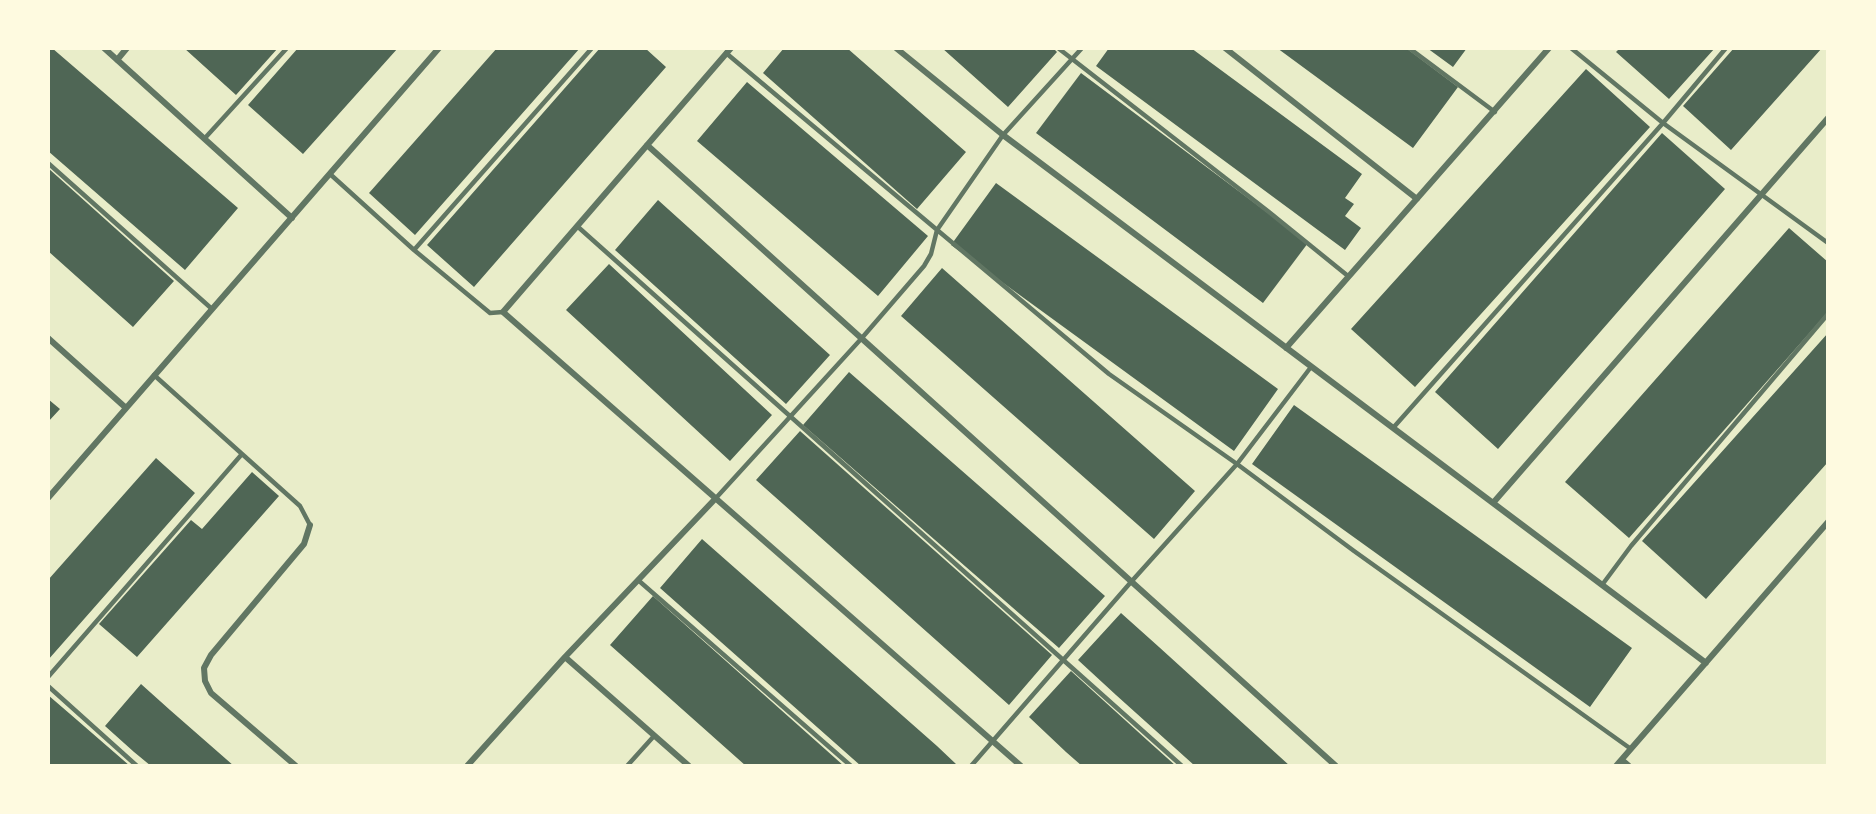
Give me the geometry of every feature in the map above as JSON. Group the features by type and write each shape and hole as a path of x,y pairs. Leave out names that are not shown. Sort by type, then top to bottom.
{"street":[{"path":"104,48 292,218"},
{"path":"117,60 127,48"},
{"path":"48,498 439,48"},
{"path":"721,48 729,50 503,312 1021,766"},
{"path":"896,48 1003,135 1706,663"},
{"path":"1225,48 1416,199"},
{"path":"1286,348 1549,48"},
{"path":"1492,503 1828,118"},
{"path":"647,146 1336,766"},
{"path":"48,338 126,408"},
{"path":"467,766 565,657 716,498"},
{"path":"1616,766 1828,522"},
{"path":"296,766 211,693 205,681 204,668 211,655 304,544 310,525"},
{"path":"565,657 688,766"},
{"path":"1622,760 1629,766"}],"lane":[{"path":"205,138 287,48"},
{"path":"414,250 592,48"},
{"path":"1058,48 1348,276"},
{"path":"716,498 861,339 924,266 931,254 937,230 1003,135 1082,48"},
{"path":"1409,48 1495,112"},
{"path":"1571,48 1664,123 1828,243"},
{"path":"1393,428 1664,123 1726,48"},
{"path":"729,50 937,230 1109,374 1631,749"},
{"path":"48,164 212,309"},
{"path":"330,174 414,250 489,313 503,312"},
{"path":"577,226 1182,766"},
{"path":"1602,585 1631,546 1828,314"},
{"path":"971,766 1237,464 1311,367"},
{"path":"154,375 300,506 310,525"},
{"path":"48,677 242,454"},
{"path":"638,580 851,766"},
{"path":"48,686 137,766"},
{"path":"627,766 654,736"}],"building":[{"path":"48,48 52,48 238,208 185,270 48,151"},
{"path":"184,48 278,48 236,95"},
{"path":"298,48 398,48 303,154 248,105"},
{"path":"497,48 580,48 415,235 369,193"},
{"path":"600,48 645,48 666,67 474,287 427,245"},
{"path":"784,48 847,48 966,152 917,209 763,73"},
{"path":"942,48 1053,48 1057,52 1008,107"},
{"path":"1109,48 1191,48 1362,174 1345,198 1354,204 1345,216 1361,228 1345,250 1096,66"},
{"path":"1277,48 1406,48 1458,87 1413,148"},
{"path":"1427,48 1467,48 1453,67"},
{"path":"1620,48 1715,48 1669,99 1616,52"},
{"path":"1734,48 1822,48 1731,150 1683,106"},
{"path":"1586,69 1650,127 1415,387 1351,329"},
{"path":"1081,73 1308,243 1263,303 1036,133"},
{"path":"747,82 928,236 878,296 697,141"},
{"path":"1662,133 1725,189 1498,449 1435,392"},
{"path":"48,168 174,281 133,327 48,251"},
{"path":"996,183 1278,389 1234,451 951,245"},
{"path":"658,200 830,355 786,404 615,250"},
{"path":"1789,228 1828,262 1828,312 1629,538 1565,482"},
{"path":"609,264 772,415 730,461 566,310"},
{"path":"942,268 1195,491 1154,539 901,316"},
{"path":"1828,333 1828,462 1706,599 1642,541"},
{"path":"849,372 1105,596 1059,648 803,425"},
{"path":"48,399 60,409 48,422"},
{"path":"1294,405 1632,648 1590,707 1252,464"},
{"path":"800,431 1052,655 1009,705 756,480"},
{"path":"156,458 195,493 48,660 48,580"},
{"path":"252,472 279,496 137,657 99,624 191,520 202,529"},
{"path":"702,539 956,764 954,766 861,766 660,588"},
{"path":"653,596 844,766 746,766 610,645"},
{"path":"1121,613 1290,766 1195,766 1116,695 1078,660"},
{"path":"1071,671 1176,766 1082,766 1066,752 1029,717"},
{"path":"141,684 234,766 151,766 134,752 105,726"},
{"path":"48,695 130,766 50,766 48,764"}]}
